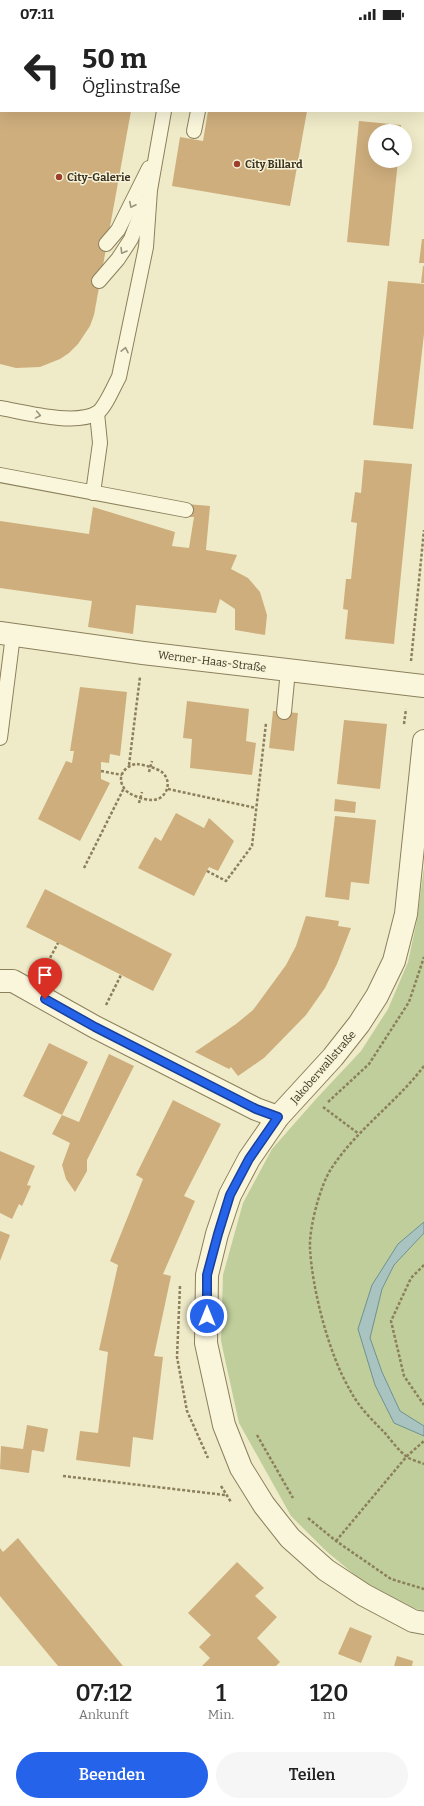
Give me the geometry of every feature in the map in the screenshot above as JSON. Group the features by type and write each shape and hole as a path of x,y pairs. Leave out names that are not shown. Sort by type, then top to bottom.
{"street":[{"name":"Werner-Haas-Straße","path":"6,634 143,653 416,685"},
{"name":"Jakoberwallstraße","path":"424,741 406,914 394,961 377,996 359,1024 333,1057 278,1117 249,1159 230,1195 207,1275 206,1343 224,1425 241,1468 264,1505 290,1538 326,1570 364,1595 413,1621 424,1623"},
{"path":"0,981 13,981 95,1027 256,1109 278,1117"}],"lane":[{"path":"0,408 55,418 76,419 97,413 110,396 119,377 146,247 150,190 164,112"},
{"path":"194,131 198,112"},
{"path":"106,244 118,230 133,204 158,144"},
{"path":"99,281 118,259 131,239 150,190"},
{"path":"93,493 100,443 97,413"},
{"path":"0,475 186,510"},
{"path":"0,738 6,634"},
{"path":"284,712 288,670"}],"path":[{"path":"404,726 416,685 424,530"},
{"path":"84,868 124,788 122,775 129,766 143,653"},
{"path":"207,871 226,881 252,846 266,722"},
{"path":"149,772 152,761"},
{"path":"124,788 132,794 152,800 158,799 168,789 168,784 164,775 150,767 137,764 129,766"},
{"path":"101,771 122,775"},
{"path":"168,789 256,808"},
{"path":"139,803 142,792"},
{"path":"33,992 58,943"},
{"path":"318,1111 369,1064 409,1002 424,957"},
{"path":"95,1027 121,975"},
{"path":"424,1066 408,1087 359,1134 330,1170 312,1224 310,1247 313,1277 337,1366 350,1392 372,1420 407,1456 424,1464"},
{"path":"323,1107 359,1134"},
{"path":"424,1265 411,1278 391,1321 404,1376 424,1405"},
{"path":"182,1279 179,1293 177,1357 187,1411 209,1460"},
{"path":"254,1430 282,1482 294,1500"},
{"path":"336,1541 407,1456 424,1441"},
{"path":"64,1476 225,1495"},
{"path":"219,1481 225,1495 235,1507"},
{"path":"302,1513 336,1541 391,1579 424,1589"}],"green space":[{"path":"424,867 424,1611 414,1608 362,1581 325,1550 291,1516 239,1423 221,1341 223,1275 243,1203 272,1149 361,1051 388,1009 408,962 417,920"}],"water":[{"path":"424,1222 424,1233 394,1265 382,1289 370,1338 382,1372 400,1411 424,1426 424,1436 394,1423 375,1385 358,1329 372,1285 398,1244"}],"building":[{"name":"City-Galerie","path":"0,112 131,112 94,315 90,326 78,344 60,359 40,367 16,368 0,364"},
{"name":"City Billard","path":"208,112 307,112 290,206 172,186 180,137 203,141"},
{"path":"359,121 390,124 368,124 368,168 397,168 389,246 347,242"},
{"path":"422,239 424,239 424,263 419,263"},
{"path":"423,266 424,283 421,283"},
{"path":"388,281 424,284 424,334 413,429 373,425"},
{"path":"364,460 412,464 394,644 345,639 348,610 343,609 346,579 351,579 357,523 351,522 355,492 361,493"},
{"path":"187,504 210,506 206,550 237,555 231,569 248,578 260,592 267,615 265,635 235,630 235,609 220,599 216,613 136,605 133,634 88,627 92,601 0,588 0,521 89,534 93,507 175,532 172,546 189,548 194,517 185,517"},
{"path":"80,687 127,692 120,756 110,754 109,763 101,762 101,779 110,783 80,841 38,819 66,761 72,763 74,751 70,751"},
{"path":"187,701 249,709 246,741 256,743 252,775 190,768 192,739 183,738"},
{"path":"273,711 298,713 294,751 269,748"},
{"path":"344,720 387,724 380,789 337,784"},
{"path":"335,799 356,802 355,813 334,811"},
{"path":"176,813 204,828 209,818 234,841 218,871 209,867 194,896 138,868 155,837 161,841"},
{"path":"335,816 376,820 369,884 351,882 349,900 325,897"},
{"path":"45,889 172,954 153,991 26,927"},
{"path":"306,916 339,921 338,926 351,928 337,964 325,988 306,1015 264,1058 238,1076 231,1067 229,1069 195,1052 236,1024 253,1010 286,965 296,946"},
{"path":"49,1043 88,1062 62,1115 23,1096"},
{"path":"109,1054 134,1066 87,1160 87,1171 75,1192 66,1179 62,1165 70,1143 52,1134 62,1115 79,1122"},
{"path":"173,1100 221,1124 184,1196 195,1201 163,1274 171,1276 154,1356 163,1357 153,1440 133,1437 130,1467 76,1460 80,1431 98,1433 108,1352 99,1350 118,1265 110,1261 143,1179 136,1175"},
{"path":"0,1151 35,1166 27,1185 31,1186 22,1206 19,1204 12,1219 0,1213"},
{"path":"0,1231 10,1235 0,1261"},
{"path":"27,1425 48,1429 44,1452 32,1450 29,1473 0,1469 1,1446 23,1449"},
{"path":"18,1538 123,1666 58,1666 0,1596 0,1548 3,1552"},
{"path":"237,1562 264,1588 255,1596 277,1617 257,1638 280,1662 276,1666 202,1666 210,1658 199,1647 211,1635 188,1613"},
{"path":"350,1627 372,1636 361,1663 338,1654"},
{"path":"397,1656 413,1661 412,1666 394,1666"}],"place":[{"name":"City Billard","path":"237,164"},
{"name":"City-Galerie","path":"59,177"}],"route":[{"path":"45,999 95,1027 256,1109 278,1117 249,1159 230,1195 207,1275 207,1316"}]}
